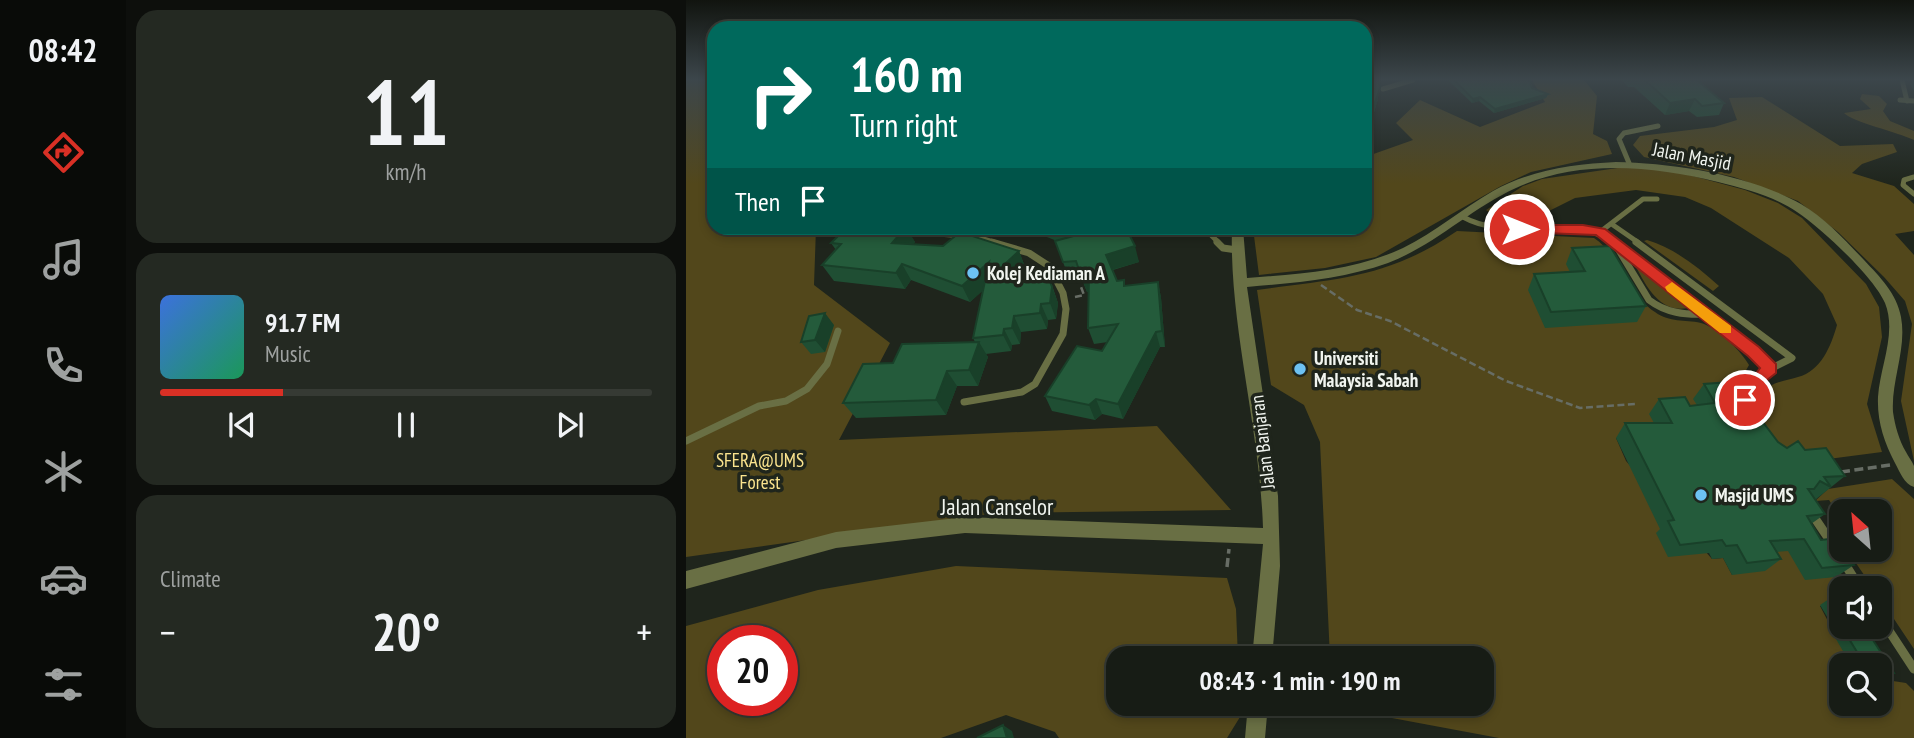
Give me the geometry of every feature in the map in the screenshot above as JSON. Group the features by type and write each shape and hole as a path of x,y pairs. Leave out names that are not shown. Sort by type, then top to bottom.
{"street":[{"name":"Jalan Masjid","path":"1240,283 1313,277 1360,268 1390,258 1427,241 1520,182 1569,169 1629,163 1659,165 1746,185 1800,209 1884,290 1892,305 1895,324 1885,410 1890,435 1914,480"},
{"name":"Jalan Banjaran","path":"1237,235 1240,283 1272,536 1263,646"},
{"name":"Jalan Canselor","path":"686,580 836,540 964,525 1272,536"},
{"path":"1255,738 1257,716"}],"lane":[{"path":"1629,163 1619,139 1634,129 1658,126"},
{"path":"1914,177 1904,180 1903,185 1914,194"},
{"path":"1463,217 1479,226 1497,229 1600,232 1643,199 1657,199"},
{"path":"1612,225 1707,292 1791,358 1760,376 1745,400 1746,410 1761,433"},
{"path":"1600,232 1706,314 1770,369"},
{"path":"953,235 976,237 1029,253 1049,266 1065,300 1063,334 1035,384 1022,392 964,402"},
{"path":"1211,235 1223,248 1237,250"},
{"path":"1612,241 1649,300 1656,306 1671,312 1706,314"},
{"path":"686,441 762,404 784,401 802,393 821,376 832,359 838,331"},
{"path":"1805,501 1852,576"},
{"path":"1892,636 1914,670"}],"path":[{"path":"1313,277 1357,310 1390,321 1506,381 1580,408 1635,404"},
{"path":"1065,300 1084,295 1081,287"},
{"path":"1832,474 1892,464"}],"green space":[{"name":"SFERA@UMS Forest","path":"686,114 707,114 707,235 816,235 814,285 890,343 839,440 1157,426 1231,510 997,513 686,557"},
{"path":"1405,114 1452,114 1480,127 1513,114 1595,114 1593,134 1607,141 1612,154 1531,172 1501,186 1376,257 1325,268 1259,275 1254,235 1372,235 1372,155 1413,140 1396,123"},
{"path":"1735,114 1790,114 1840,146 1893,144 1897,152 1862,164 1852,173 1894,186 1914,204 1914,231 1895,234 1914,255 1914,461 1901,401 1912,324 1905,301 1884,277 1838,232 1798,201 1734,177 1644,157 1633,145 1640,136 1714,127 1737,120"},
{"path":"1846,114 1885,114 1890,121 1914,131 1914,140 1856,120"},
{"path":"1631,166 1667,169 1745,190 1778,203 1802,218 1866,284 1879,307 1882,337 1867,404 1882,452 1790,464 1756,411 1770,386 1806,374 1819,363 1832,341 1837,325 1823,294 1789,258 1711,208 1685,197 1636,190 1575,198 1541,215 1500,220 1486,210 1523,186 1542,179"},
{"path":"1457,231 1594,238 1611,255 1638,296 1655,312 1672,319 1707,325 1728,340 1749,365 1733,394 1735,405 1768,456 1713,432 1616,438 1626,461 1712,559 1723,558 1732,575 1797,502 1829,554 1829,562 1834,562 1843,576 1829,576 1829,605 1820,606 1829,623 1829,639 1837,639 1845,653 1829,653 1829,716 1892,716 1892,681 1906,683 1914,691 1914,738 1499,738 1381,716 1494,716 1494,646 1329,646 1320,442 1304,405 1271,385 1257,290 1361,274 1432,247"},
{"path":"1647,240 1685,259 1719,286 1713,291 1644,241"},
{"path":"1634,263 1688,308 1678,309 1661,302 1648,288"},
{"path":"1892,479 1914,499 1914,649 1892,616 1892,576 1865,576 1855,562 1892,562 1892,499 1815,501 1828,489"},
{"path":"956,566 1227,578 1236,609 1238,646 1106,646 1106,716 1240,717 1227,738 1059,738 1055,732 1006,715 941,738 686,738 686,626 818,590"}],"building":[{"path":"839,235 899,235 892,243 943,246 956,235 969,235 1019,251 993,275 1046,270 1052,287 1050,303 1041,304 1040,313 1014,316 1012,328 1004,329 1003,335 973,338 989,262 962,286 902,264 896,273 822,265 841,244 831,243"},
{"path":"1077,235 1130,235 1135,246 1106,255 1117,281 1124,280 1124,286 1158,282 1162,331 1156,332 1118,404 1096,399 1089,405 1045,396 1077,346 1102,351 1118,324 1088,328 1089,274 1081,276 1076,261 1063,262 1055,241"},
{"path":"1610,246 1646,306 1551,312 1534,274 1585,271 1572,248"},
{"path":"825,313 815,340 801,342 809,316"},
{"path":"979,342 969,370 947,371 936,400 843,403 863,364 893,363 902,344"},
{"path":"1731,382 1741,396 1729,397 1743,419 1762,421 1778,442 1787,448 1798,441 1805,450 1826,448 1845,476 1824,477 1831,487 1820,481 1814,489 1808,489 1825,514 1807,516 1821,540 1829,539 1829,562 1852,562 1854,565 1822,568 1804,539 1770,541 1781,559 1747,563 1737,545 1726,546 1722,540 1680,545 1668,521 1674,520 1625,423 1672,423 1659,399 1685,397 1690,406 1715,403 1704,384"},
{"path":"1849,639 1872,639 1881,653 1858,653"},
{"path":"1003,725 1007,738 977,738"}],"slow traffic":[{"path":"1672,287 1725,330"}],"place":[{"name":"Kolej Kediaman A","path":"973,273"},
{"name":"Universiti Malaysia Sabah","path":"1300,369"},
{"name":"Masjid UMS","path":"1701,495"}],"route":[{"path":"1519,229 1583,229 1600,232 1612,241 1753,352 1770,369 1760,376 1745,400"}]}
